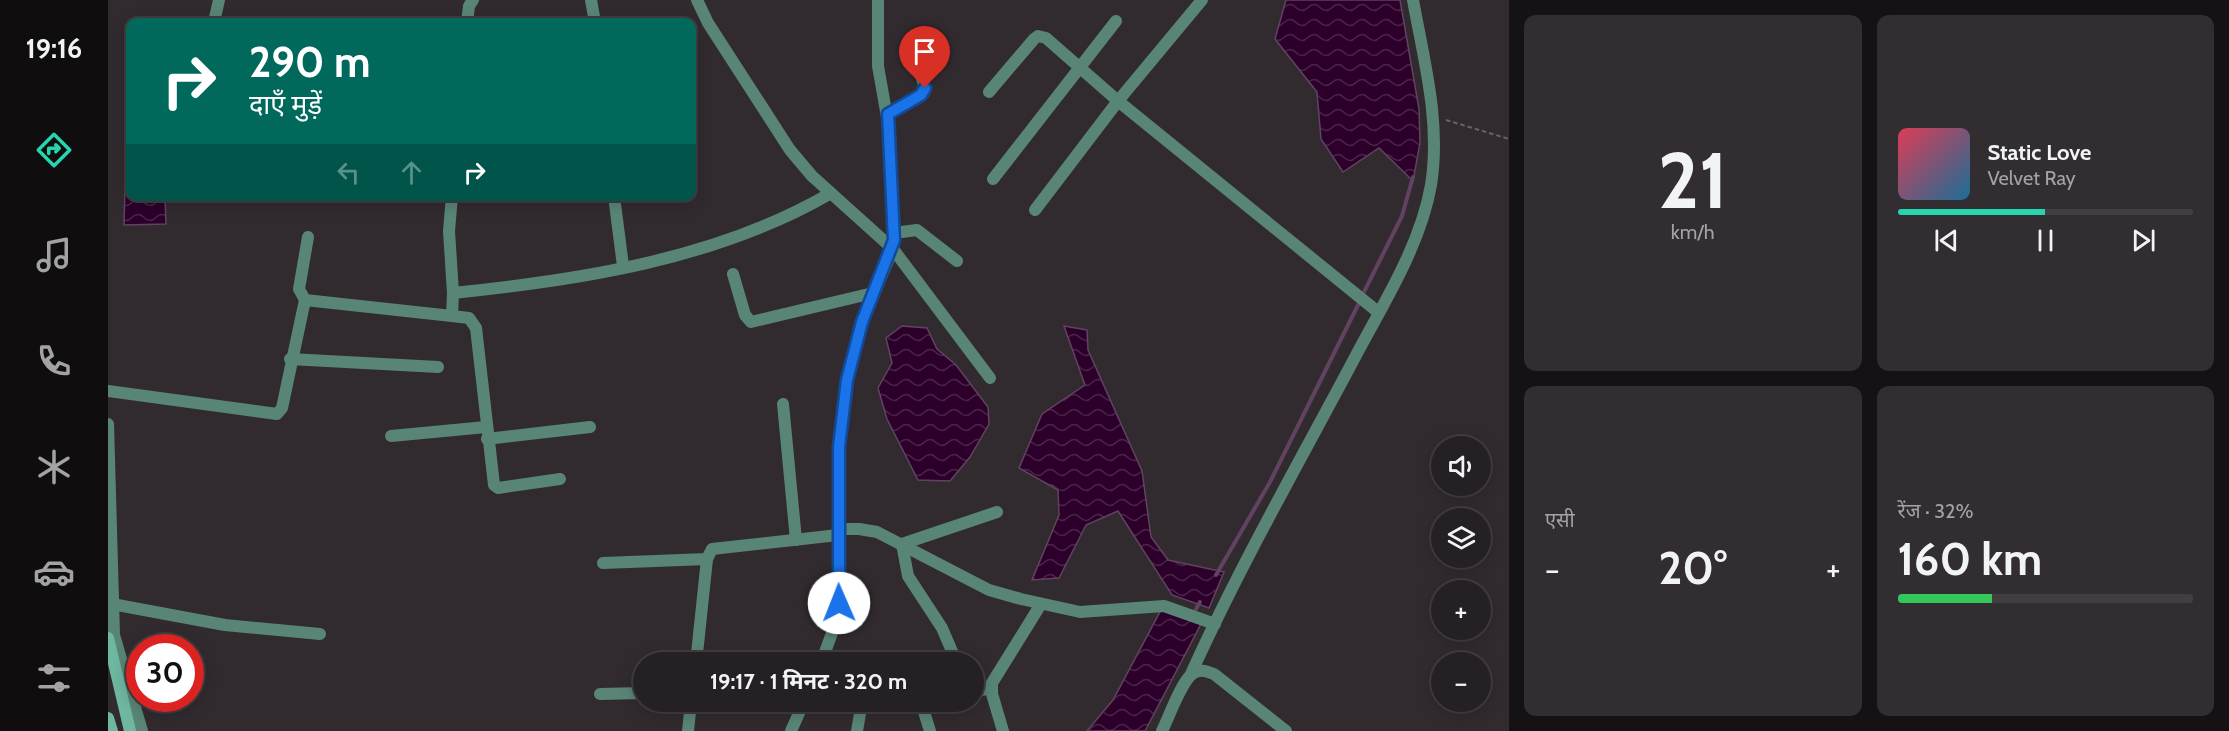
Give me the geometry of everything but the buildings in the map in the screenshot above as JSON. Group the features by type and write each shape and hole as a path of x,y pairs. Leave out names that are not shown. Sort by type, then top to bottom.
{"main road":[{"path":"108,638 130,731"},
{"path":"108,718 112,731"}],"street":[{"path":"215,18 219,0"},
{"path":"467,18 468,6 473,0"},
{"path":"591,0 594,18"},
{"path":"697,0 708,23 790,150 831,193 892,249 990,378"},
{"path":"825,652 839,614 839,447 846,389 855,345 873,293 892,249 894,233 888,114 878,66 878,0"},
{"path":"1035,210 1118,101 1202,0"},
{"path":"1162,731 1215,624 1412,245 1423,214 1432,177 1434,117 1413,0"},
{"path":"993,179 1116,21"},
{"path":"989,92 1038,36 1046,38 1118,101 1378,312"},
{"path":"888,114 924,93 925,88 916,60"},
{"path":"453,293 544,282 623,266 709,244 777,221 831,193"},
{"path":"452,201 449,231 453,293 452,316"},
{"path":"615,201 623,266"},
{"path":"894,233 920,231 957,261"},
{"path":"108,391 277,414 282,408 290,359 304,300 299,289 308,237"},
{"path":"733,274 745,315 751,322 873,293"},
{"path":"304,300 472,320 476,328 486,433 496,487 560,479"},
{"path":"290,359 438,368"},
{"path":"783,404 796,540"},
{"path":"108,424 114,635 142,731"},
{"path":"391,436 590,427"},
{"path":"902,544 997,512"},
{"path":"697,652 707,559 709,553 717,547 796,540 838,532 868,530 902,544 989,590 1080,612 1164,606 1180,609 1215,624"},
{"path":"902,544 908,576 942,628 952,652"},
{"path":"603,563 707,559"},
{"path":"112,604 225,625 320,634"},
{"path":"1003,731 991,688 994,678 1041,604"},
{"path":"1191,674 1199,671 1214,674 1286,731"},
{"path":"984,690 991,688"},
{"path":"600,694 633,693"},
{"path":"688,731 690,712"},
{"path":"791,731 800,712"},
{"path":"857,731 860,712"},
{"path":"924,712 930,731"}],"path":[{"path":"1434,117 1509,139"}],"water":[{"path":"1286,0 1400,0 1419,109 1420,143 1413,181 1379,148 1343,172 1321,139 1317,92 1275,39"},
{"path":"125,187 126,201 165,201 166,224 124,225"},
{"path":"902,326 927,328 937,349 956,365 988,407 989,424 970,457 950,481 918,480 887,419 878,388 892,363 886,338"},
{"path":"1064,326 1087,330 1088,350 1142,471 1151,537 1168,560 1224,572 1209,608 1172,595 1118,511 1086,525 1059,578 1032,580 1059,515 1058,490 1019,468 1042,414 1085,385"},
{"path":"1161,610 1202,622 1145,731 1087,731 1113,700"}],"waterway":[{"path":"1364,292 1402,216 1413,177"},
{"path":"1216,575 1270,482 1358,305"},
{"path":"1196,609 1200,602"}],"route":[{"path":"839,603 839,447 847,380 862,322 894,240 888,114 924,93 925,88"}]}
